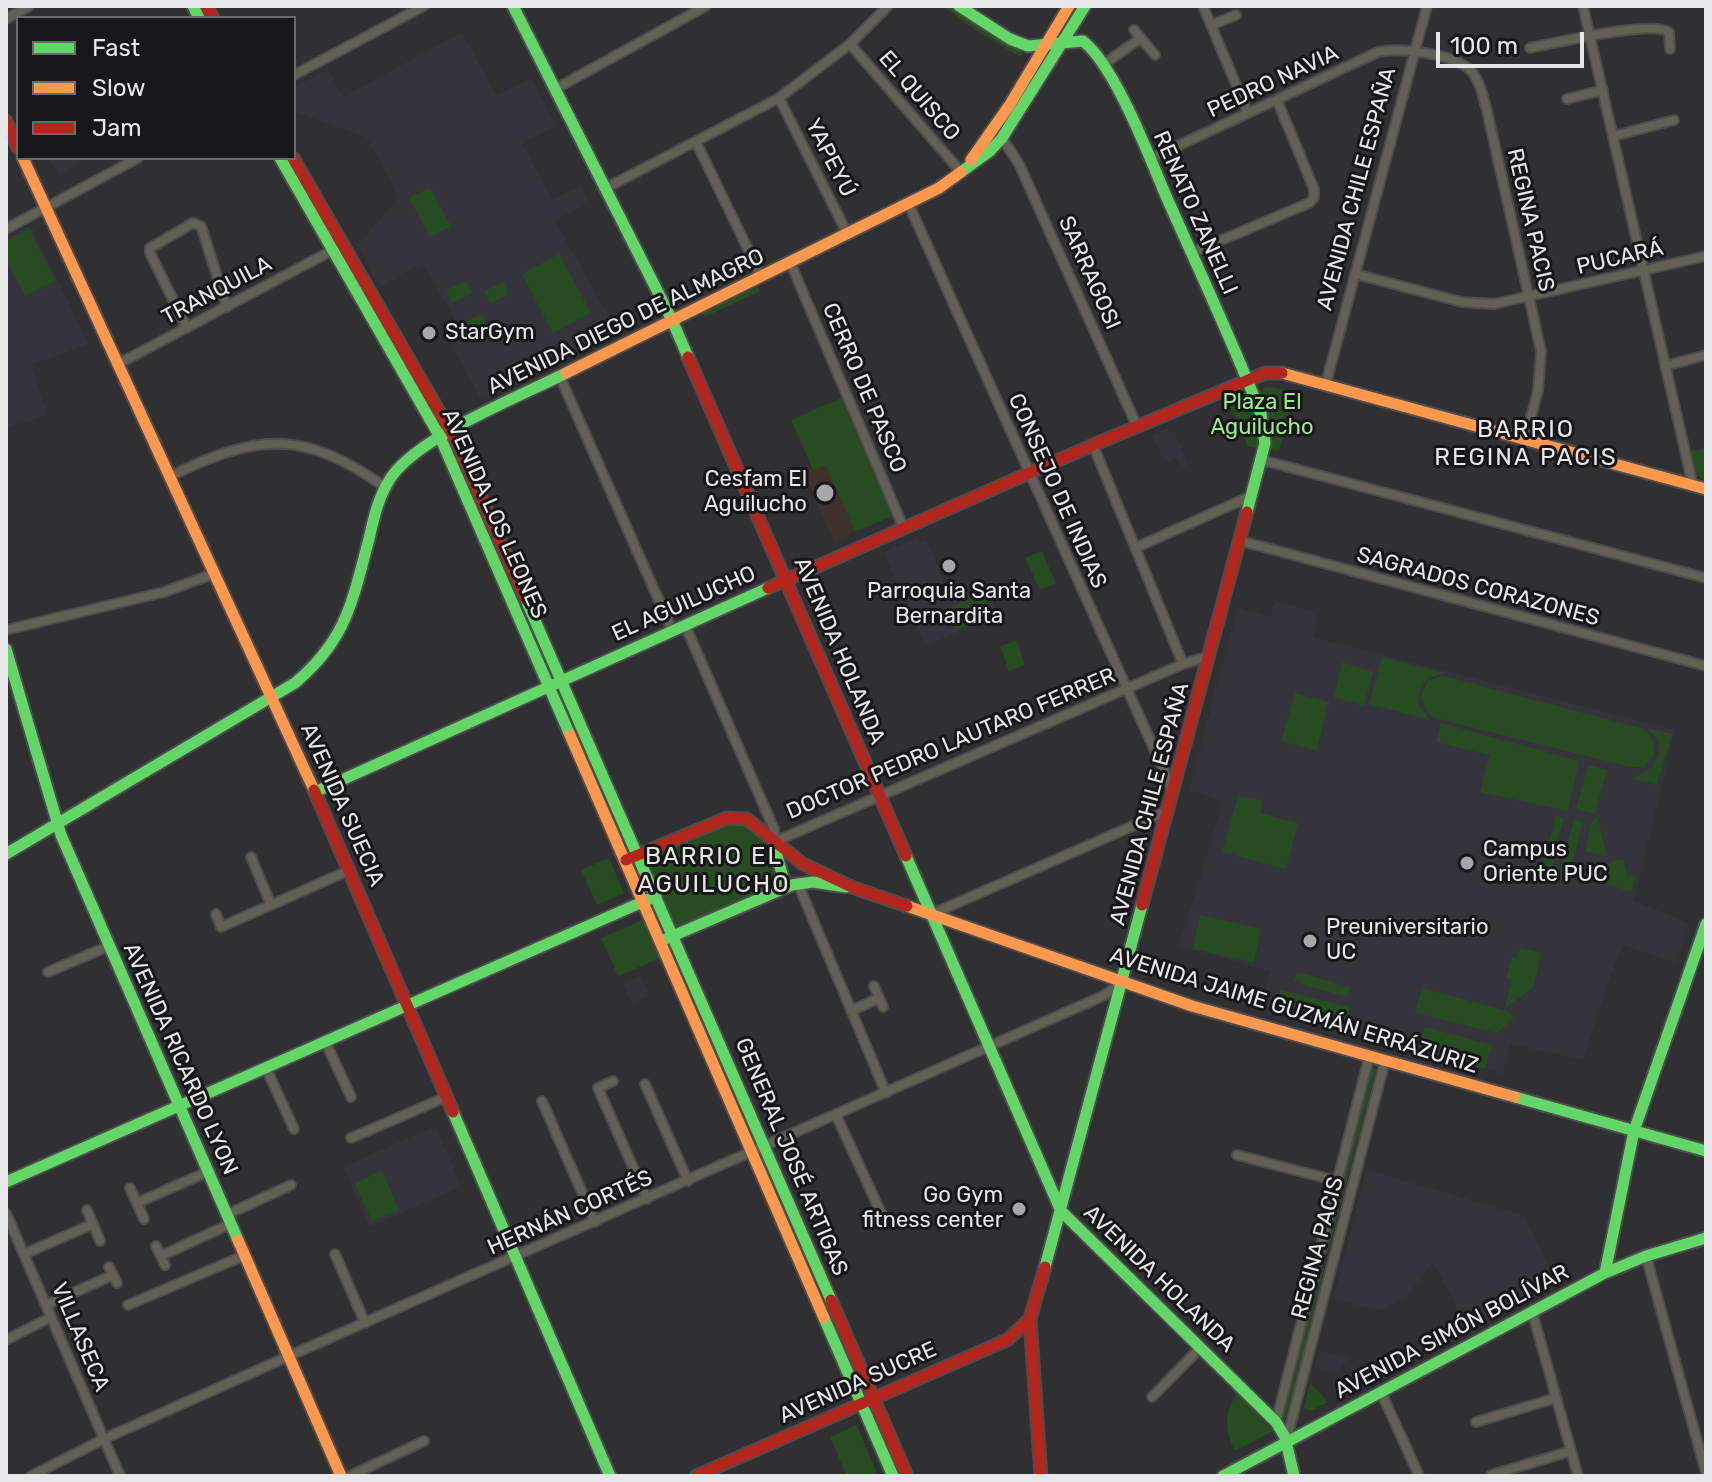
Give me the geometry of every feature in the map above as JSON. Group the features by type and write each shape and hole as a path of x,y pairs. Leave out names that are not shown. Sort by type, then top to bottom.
{"street":[{"path":"6,19 29,6"},
{"path":"296,74 424,6"},
{"name":"AVENIDA HOLANDA","path":"513,6 672,320 1061,1211 1276,1422 1286,1443 1294,1476"},
{"path":"557,88 706,6"},
{"path":"606,188 779,98 850,44 888,6"},
{"path":"959,6 1010,39 1028,46 1083,41 1076,30 1076,21"},
{"name":"AVENIDA DIEGO DE ALMAGRO","path":"962,171 1009,106 1069,6"},
{"name":"AVENIDA DIEGO DE ALMAGRO","path":"6,854 312,671 326,655 350,615 374,516 385,487 408,459 445,434 939,188 990,151 1002,138 1085,6"},
{"path":"1203,6 1248,113"},
{"name":"AVENIDA CHILE ESPAÑA","path":"1326,383 1427,6"},
{"path":"1583,6 1693,486"},
{"path":"1211,25 1236,15"},
{"path":"1530,48 1590,36 1662,28 1670,35 1670,49"},
{"path":"1134,30 1155,55"},
{"path":"1104,64 1141,38"},
{"name":"RENATO ZANELLI","path":"1083,41 1104,64 1150,159 1247,379"},
{"name":"EL QUISCO","path":"850,44 962,171"},
{"name":"PEDRO NAVIA","path":"1150,159 1378,52 1397,49 1414,51"},
{"name":"REGINA PACIS","path":"1414,51 1459,64 1475,77 1487,111 1542,364 1525,439"},
{"path":"1567,99 1603,90"},
{"name":"YAPEYÚ","path":"779,98 848,235"},
{"path":"1191,253 1309,203 1314,198 1314,189 1277,100"},
{"path":"1614,136 1674,120"},
{"path":"6,121 16,144"},
{"name":"SARRAGOSI","path":"1002,138 1019,164 1137,426"},
{"path":"696,142 761,276"},
{"name":"AVENIDA SUECIA","path":"24,160 350,870 610,1476"},
{"path":"6,229 134,160"},
{"name":"AVENIDA LOS LEONES","path":"281,160 445,434 549,686 644,901"},
{"name":"AVENIDA LOS LEONES","path":"294,160 445,434 562,680 638,855"},
{"name":"CONSEJO DE INDIAS","path":"909,205 1173,792"},
{"path":"187,328 150,248 193,223 201,226 227,307"},
{"name":"TRANQUILA","path":"118,364 333,250"},
{"name":"PUCARÁ","path":"1355,274 1472,303 1494,304 1706,256"},
{"name":"CERRO DE PASCO","path":"790,262 904,529"},
{"path":"1665,366 1706,355"},
{"name":"EL AGUILUCHO","path":"315,792 672,630 1265,373 1280,372 1326,383 1706,489"},
{"path":"560,377 672,630"},
{"name":"AVENIDA CHILE ESPAÑA","path":"1041,1476 1030,1319 1262,460 1264,427 1247,379"},
{"path":"169,477 228,450 267,443 320,451 385,487"},
{"path":"1093,445 1183,664"},
{"path":"1262,460 1706,578"},
{"path":"1135,548 1253,495"},
{"name":"SAGRADOS CORAZONES","path":"1241,541 1706,666"},
{"path":"6,630 164,592 216,573"},
{"path":"685,625 774,829 783,888"},
{"name":"AVENIDA RICARDO LYON","path":"6,649 57,822 178,1107 341,1476"},
{"name":"DOCTOR PEDRO LAUTARO FERRER","path":"626,860 732,817 742,817 755,823 774,844 1183,664 1210,656"},
{"path":"932,914 1169,810"},
{"name":"AVENIDA JAIME GUZMÁN ERRÁZURIZ","path":"774,844 803,864 854,888 1192,1006 1706,1151"},
{"name":"GENERAL JOSÉ ARTIGAS","path":"638,855 765,1146 867,1400 893,1476"},
{"path":"251,857 271,905"},
{"path":"216,914 221,927 350,870"},
{"name":"AVENIDA JAIME GUZMÁN ERRÁZURIZ","path":"798,884 818,882 854,888"},
{"path":"661,941 798,884 886,1093"},
{"path":"6,1182 656,896"},
{"name":"GENERAL JOSÉ ARTIGAS","path":"644,901 753,1151 867,1400 907,1476"},
{"path":"1605,1273 1634,1131 1706,924"},
{"path":"48,972 109,946"},
{"name":"HERNÁN CORTÉS","path":"31,1476 104,1439 289,1356 1103,996 1122,982"},
{"path":"851,1011 881,1002 874,986"},
{"path":"325,1041 351,1097"},
{"name":"REGINA PACIS","path":"1276,1422 1369,1057"},
{"name":"REGINA PACIS","path":"1286,1443 1385,1061"},
{"path":"266,1068 294,1129"},
{"path":"613,1081 598,1088 647,1199"},
{"path":"645,1084 688,1181"},
{"path":"351,1138 446,1097"},
{"path":"542,1101 595,1222"},
{"path":"836,1115 883,1217"},
{"path":"1237,1155 1337,1181"},
{"path":"137,1203 207,1172"},
{"path":"156,1246 163,1261 291,1185"},
{"path":"130,1188 144,1219"},
{"path":"87,1210 100,1241"},
{"name":"VILLASECA","path":"6,1213 120,1476"},
{"path":"24,1254 93,1224"},
{"name":"AVENIDA SIMÓN BOLÍVAR","path":"1223,1476 1605,1273 1646,1256 1706,1238"},
{"path":"1322,1243 1337,1247"},
{"path":"335,1254 365,1323"},
{"path":"128,1305 243,1256"},
{"path":"1646,1256 1706,1473"},
{"path":"46,1305 113,1275"},
{"path":"1532,1311 1578,1476"},
{"path":"6,1340 51,1317"},
{"name":"AVENIDA SUCRE","path":"696,1476 1007,1340 1030,1319"},
{"path":"1299,1332 1313,1336"},
{"path":"1007,1340 1031,1349"},
{"path":"1152,1397 1201,1347"},
{"path":"1381,1392 1419,1476"},
{"path":"1476,1422 1556,1398"},
{"path":"350,1476 424,1441"},
{"path":"1491,1475 1571,1451"}],"shaded area":[{"path":"462,32 496,95 532,78 556,126 522,143 552,200 581,186 586,194 590,202 555,221 619,334 482,401 452,346 465,338 423,263 381,287 357,245 399,197 366,137 296,113 296,86 328,69 343,97"},
{"path":"79,160 80,163 60,176 51,162"},
{"path":"28,227 33,229 89,344 31,365 48,415 6,428 6,239"},
{"path":"1168,428 1170,432 1174,431 1190,466 1181,469 1176,458 1165,463 1152,435"},
{"name":"Cesfam El Aguilucho","path":"826,464 855,532 834,542 804,473"},
{"path":"918,537 920,542 926,540 953,601 987,587 998,614 926,646 883,552"},
{"name":"Campus Oriente PUC","path":"1276,601 1318,612 1313,637 1675,730 1634,901 1689,923 1676,963 1623,945 1583,1060 1510,1044 1503,1074 1261,1005 1270,971 1179,946 1223,801 1189,790 1238,607 1270,617"},
{"path":"641,975 650,995 631,1003 623,983"},
{"path":"435,1126 462,1186 370,1227 343,1167"},
{"path":"1367,1170 1523,1215 1557,1282 1468,1329 1433,1262 1409,1294 1381,1311 1333,1299"},
{"path":"1319,1350 1348,1358 1338,1373 1314,1368"}],"green space":[{"path":"943,6 950,6 1023,52 1020,57 978,32"},
{"path":"430,187 451,226 430,237 409,198"},
{"path":"29,229 55,281 25,296 6,259 6,241"},
{"path":"559,254 591,313 553,333 522,274"},
{"path":"466,281 472,293 452,303 446,290"},
{"path":"503,282 509,294 490,304 484,291"},
{"path":"758,287 760,291 705,317 702,312"},
{"path":"482,314 488,326 469,336 462,323"},
{"name":"Plaza El Aguilucho","path":"1268,387 1296,391 1279,451 1248,447 1229,402"},
{"path":"841,398 892,516 855,532 826,465 813,470 791,420"},
{"path":"1706,449 1706,481 1697,476 1691,451"},
{"path":"452,451 547,661 545,662"},
{"path":"1042,551 1056,583 1040,590 1025,558"},
{"path":"983,594 992,615 955,630 946,609"},
{"path":"1017,641 1025,665 1009,671 1000,646"},
{"path":"1382,657 1445,673 1433,677 1421,687 1419,705 1430,720 1369,704"},
{"path":"1342,662 1373,672 1364,706 1334,697"},
{"path":"1444,676 1644,729 1653,741 1654,755 1643,767 1630,767 1435,718 1427,713 1421,695 1428,680"},
{"path":"1295,693 1329,702 1316,751 1281,741"},
{"path":"564,700 626,840 623,841"},
{"path":"1441,723 1579,761 1568,811 1480,792 1490,755 1436,742"},
{"path":"1647,728 1672,734 1657,785 1631,778 1648,770 1658,758 1658,743"},
{"path":"1588,765 1607,770 1595,814 1576,809"},
{"path":"1238,796 1263,800 1260,813 1298,823 1286,869 1222,852"},
{"path":"1556,816 1564,818 1551,867 1543,865"},
{"path":"1597,816 1607,857 1585,851 1591,823"},
{"path":"1574,819 1583,822 1569,874 1560,871"},
{"path":"737,821 749,825 769,844 759,845 768,868 776,869 780,882 680,929 675,926 647,863 649,858"},
{"path":"609,858 624,893 597,905 581,870"},
{"path":"1623,859 1628,877 1636,875 1631,892 1604,883 1610,862"},
{"path":"1200,915 1261,929 1254,962 1193,949"},
{"path":"643,920 660,958 618,976 601,938"},
{"path":"1520,948 1541,953 1534,986 1505,1009 1514,1018 1497,1033 1415,1013 1422,988 1504,1010 1512,980 1506,978 1512,957 1517,958"},
{"path":"1297,972 1350,987 1347,997 1294,982"},
{"path":"1280,990 1350,1007 1347,1021 1277,1003"},
{"path":"1374,1025 1398,1031 1395,1042 1371,1035"},
{"path":"1425,1027 1492,1045 1485,1069 1418,1050"},
{"path":"1371,1069 1376,1070 1327,1255 1323,1254"},
{"path":"382,1171 399,1210 372,1221 355,1183"},
{"path":"1319,1267 1324,1268 1285,1418 1282,1417"},
{"path":"1310,1383 1328,1402 1311,1411 1304,1408"},
{"path":"1238,1394 1273,1431 1235,1451 1227,1422 1230,1407"},
{"path":"857,1425 877,1474 873,1476 847,1476 830,1437"}],"traffic: fast":[{"path":"193,6 198,16"},
{"path":"513,6 688,357"},
{"path":"959,6 1010,39 1028,46 1083,41 1095,53 1119,90 1261,414 1265,443 1247,512"},
{"path":"961,172 1002,138 1085,6"},
{"path":"281,160 440,437 570,735"},
{"path":"6,854 295,683 326,651 345,618 378,506 392,476 425,446 448,432 566,373"},
{"path":"315,792 768,588"},
{"path":"526,600 831,1300"},
{"path":"6,649 61,835 238,1240"},
{"path":"774,845 784,881 783,888"},
{"path":"906,856 1061,1211 1276,1422 1285,1437 1294,1476"},
{"path":"661,941 792,885 813,882 846,887"},
{"path":"6,1182 656,896"},
{"path":"1045,1267 1142,905"},
{"path":"1605,1273 1634,1131 1706,924"},
{"path":"1515,1097 1706,1151"},
{"path":"453,1112 610,1476"},
{"path":"1223,1476 1605,1273 1646,1256 1706,1238"},
{"path":"824,1318 893,1476"}],"traffic: slow":[{"path":"971,160 1009,106 1069,6"},
{"path":"24,160 314,790"},
{"path":"566,373 939,188 961,172"},
{"path":"1282,373 1706,489"},
{"path":"570,735 824,1318"},
{"path":"907,906 1192,1006 1515,1097"},
{"path":"238,1240 341,1476"}],"traffic: jam":[{"path":"206,6 212,16"},
{"path":"6,121 16,144"},
{"path":"294,160 457,443 526,600"},
{"path":"688,357 906,856"},
{"path":"768,588 1265,373 1282,373"},
{"path":"1142,905 1247,512"},
{"path":"314,790 453,1112"},
{"path":"626,860 727,818 747,819 803,864 854,888 907,906"},
{"path":"1041,1476 1030,1319 1045,1267"},
{"path":"831,1300 907,1476"},
{"path":"696,1476 1007,1340 1030,1319"}],"place":[{"name":"StarGym","path":"429,333"},
{"name":"Cesfam El Aguilucho","path":"825,493"},
{"name":"Parroquia Santa Bernardita","path":"949,566"},
{"name":"Campus Oriente PUC","path":"1467,863"},
{"name":"Preuniversitario UC","path":"1310,941"},
{"name":"Go Gym fitness center","path":"1019,1209"}],"district":[{"name":"BARRIO REGINA PACIS","path":"1526,444"},
{"name":"BARRIO EL AGUILUCHO","path":"714,871"}]}
